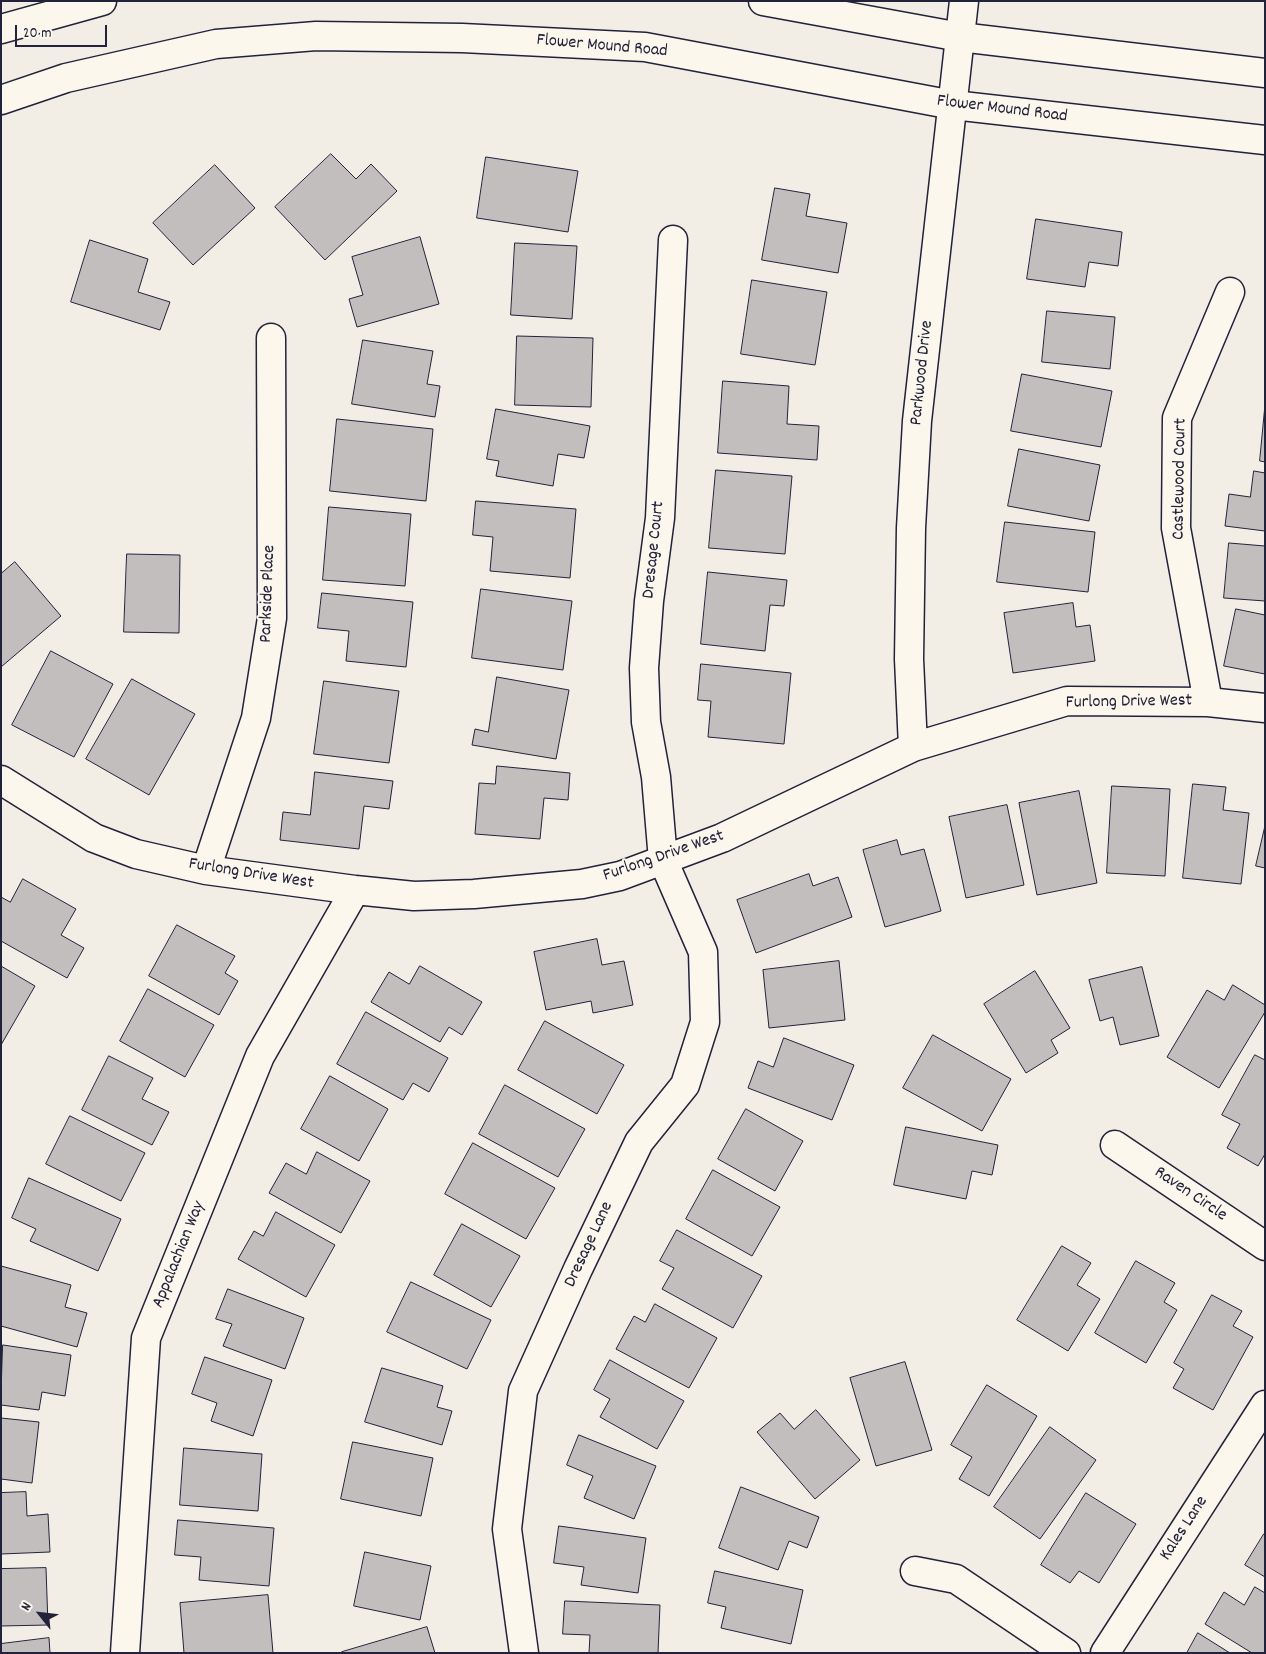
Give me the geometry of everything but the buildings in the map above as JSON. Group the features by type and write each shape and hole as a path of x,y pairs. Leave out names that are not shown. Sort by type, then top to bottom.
{"street":[{"path":"1,29 102,1"},
{"path":"763,1 960,37 1265,73"},
{"name":"Parkwood Drive","path":"913,747 910,612 911,528 917,421 964,1"},
{"name":"Flower Mound Road","path":"1,100 66,78 216,44 325,36 462,38 645,47 953,105 1265,140"},
{"name":"Dresage Court","path":"663,860 656,777 646,722 644,668 649,601 660,518 673,240"},
{"name":"Castlewood Court","path":"1208,702 1176,528 1178,418 1230,292"},
{"name":"Parkside Place","path":"206,870 256,718 272,618 271,338"},
{"name":"Furlong Drive West","path":"1,780 94,838 136,854 206,870 356,890 431,895 474,894 572,885 620,876 722,838 913,747 1067,701 1208,702 1265,708"},
{"name":"Dresage Lane","path":"524,1653 507,1530 523,1392 578,1269 639,1142 685,1085 705,1022 703,952 663,860"},
{"name":"Appalachian Way","path":"125,1653 146,1338 260,1056 356,890"},
{"name":"Raven Circle","path":"1115,1145 1265,1246"},
{"name":"Kales Lane","path":"1106,1653 1265,1405"},
{"path":"915,1570 956,1579 1066,1653"}]}
